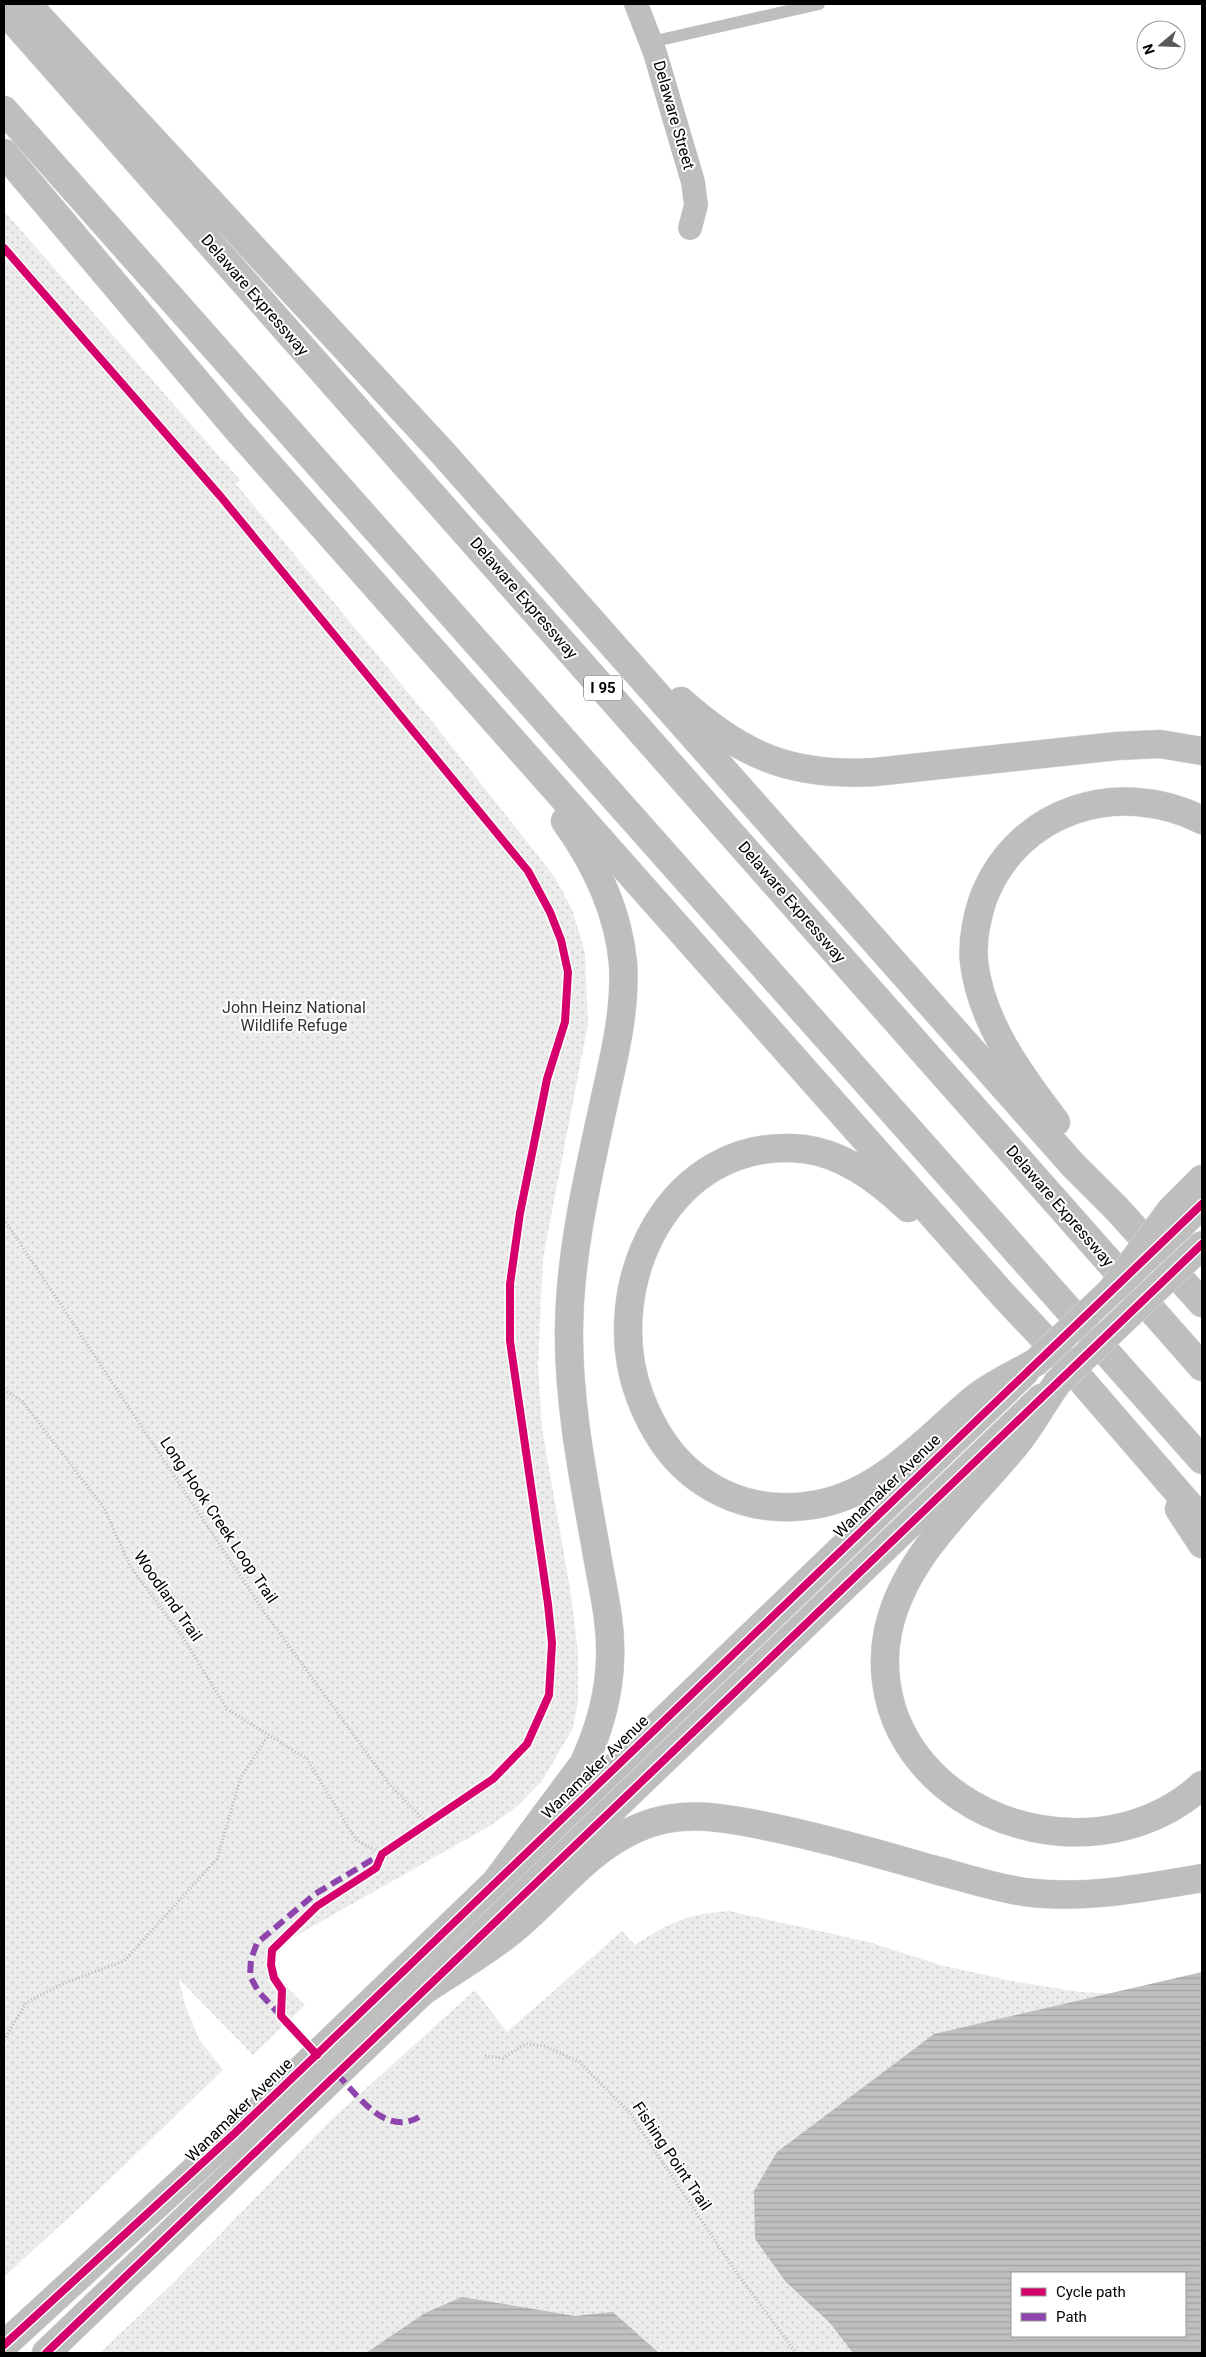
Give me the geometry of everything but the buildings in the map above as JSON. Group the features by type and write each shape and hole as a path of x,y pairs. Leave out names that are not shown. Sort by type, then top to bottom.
{"main road":[{"path":"27,4 344,344 1073,1165 1117,1209 1202,1303"},
{"name":"Delaware Expressway","path":"4,10 1202,1367"},
{"path":"4,110 1202,1460"},
{"path":"4,153 186,371 1004,1296 1056,1352 1202,1520"},
{"path":"600,631 712,729 747,750 800,768 835,774 874,772 1140,745 1177,746 1202,751"},
{"path":"481,704 512,756 564,820 592,861 610,903 623,964 619,1029 573,1256 569,1330 573,1410 609,1627 609,1683 600,1720 584,1763 498,1880"},
{"path":"1117,1209 1077,1148 1028,1084 988,1014 979,987 974,961 977,920 991,880 1007,857 1038,828 1076,808 1109,801 1139,801 1165,805 1202,820"},
{"path":"1004,1296 900,1200 851,1166 804,1150 758,1152 730,1160 702,1175 676,1197 656,1224 639,1261 629,1302 628,1343 631,1366 640,1395 656,1430 684,1467 720,1493 739,1501 773,1507 820,1504 850,1493 881,1477 911,1456 975,1398 1036,1362"},
{"path":"1176,1217 1202,1179"},
{"path":"1176,1217 1202,1204"},
{"name":"Wanamaker Avenue","path":"4,2346 176,2189 1111,1291 1176,1217"},
{"path":"46,2353 1202,1244"},
{"path":"1058,1382 1014,1447 954,1514 908,1579 898,1598 888,1632 885,1671 891,1709 908,1743 939,1782 974,1807 993,1816 1030,1828 1078,1832 1116,1829 1164,1811 1181,1802 1202,1785"},
{"path":"1133,1442 1202,1544"},
{"path":"419,1994 508,1934 586,1861 610,1843 642,1826 676,1817 714,1817 792,1831 991,1885 1044,1894 1070,1895 1116,1892 1202,1878"}],"street":[{"name":"Delaware Street","path":"636,4 652,42 693,182 696,205 690,228"}],"lane":[{"path":"652,42 819,4"}],"path":[{"path":"4,2040 26,2003 62,1984 124,1961 217,1859 242,1777 268,1736"}],"green space":[{"name":"John Heinz National Wildlife Refuge","path":"4,211 240,480 236,484 430,719 554,876 572,909 585,952 588,1024 543,1258 538,1365 542,1428 571,1594 578,1652 578,1702 573,1728 542,1781 519,1805 493,1824 292,1938 282,1948 277,1957 278,1973 289,1989 305,2005 253,2055 179,1979 185,2005 199,2039 223,2070 87,2201 4,2277"},
{"path":"729,1911 869,1942 940,1965 1012,1981 1081,1992 1137,1995 1202,2353 100,2353 170,2286 330,2121 475,1990 507,2032 622,1931 635,1945 679,1920 702,1914"}],"shaded area":[{"path":"1202,1972 1202,2353 853,2353 830,2323 785,2281 755,2239 754,2191 777,2152 934,2034"},
{"path":"462,2297 575,2316 613,2312 659,2353 366,2353 425,2313"}],"marked path":[{"path":"281,2016 258,1991 250,1976 251,1959 257,1943 315,1894 380,1855"},
{"path":"337,2074 363,2103 384,2118 395,2122 407,2122 419,2117"}],"cycle path":[{"path":"4,248 221,497 528,871 550,912 561,940 568,972 565,1022 547,1079 520,1213 510,1284 510,1341 552,1643 549,1695 527,1744 493,1779 382,1854 376,1868 317,1906 272,1950 271,1965 274,1978 282,1990 281,2016 317,2055"},
{"path":"4,2345 235,2133 1202,1204"},
{"path":"46,2353 1202,1244"}]}
